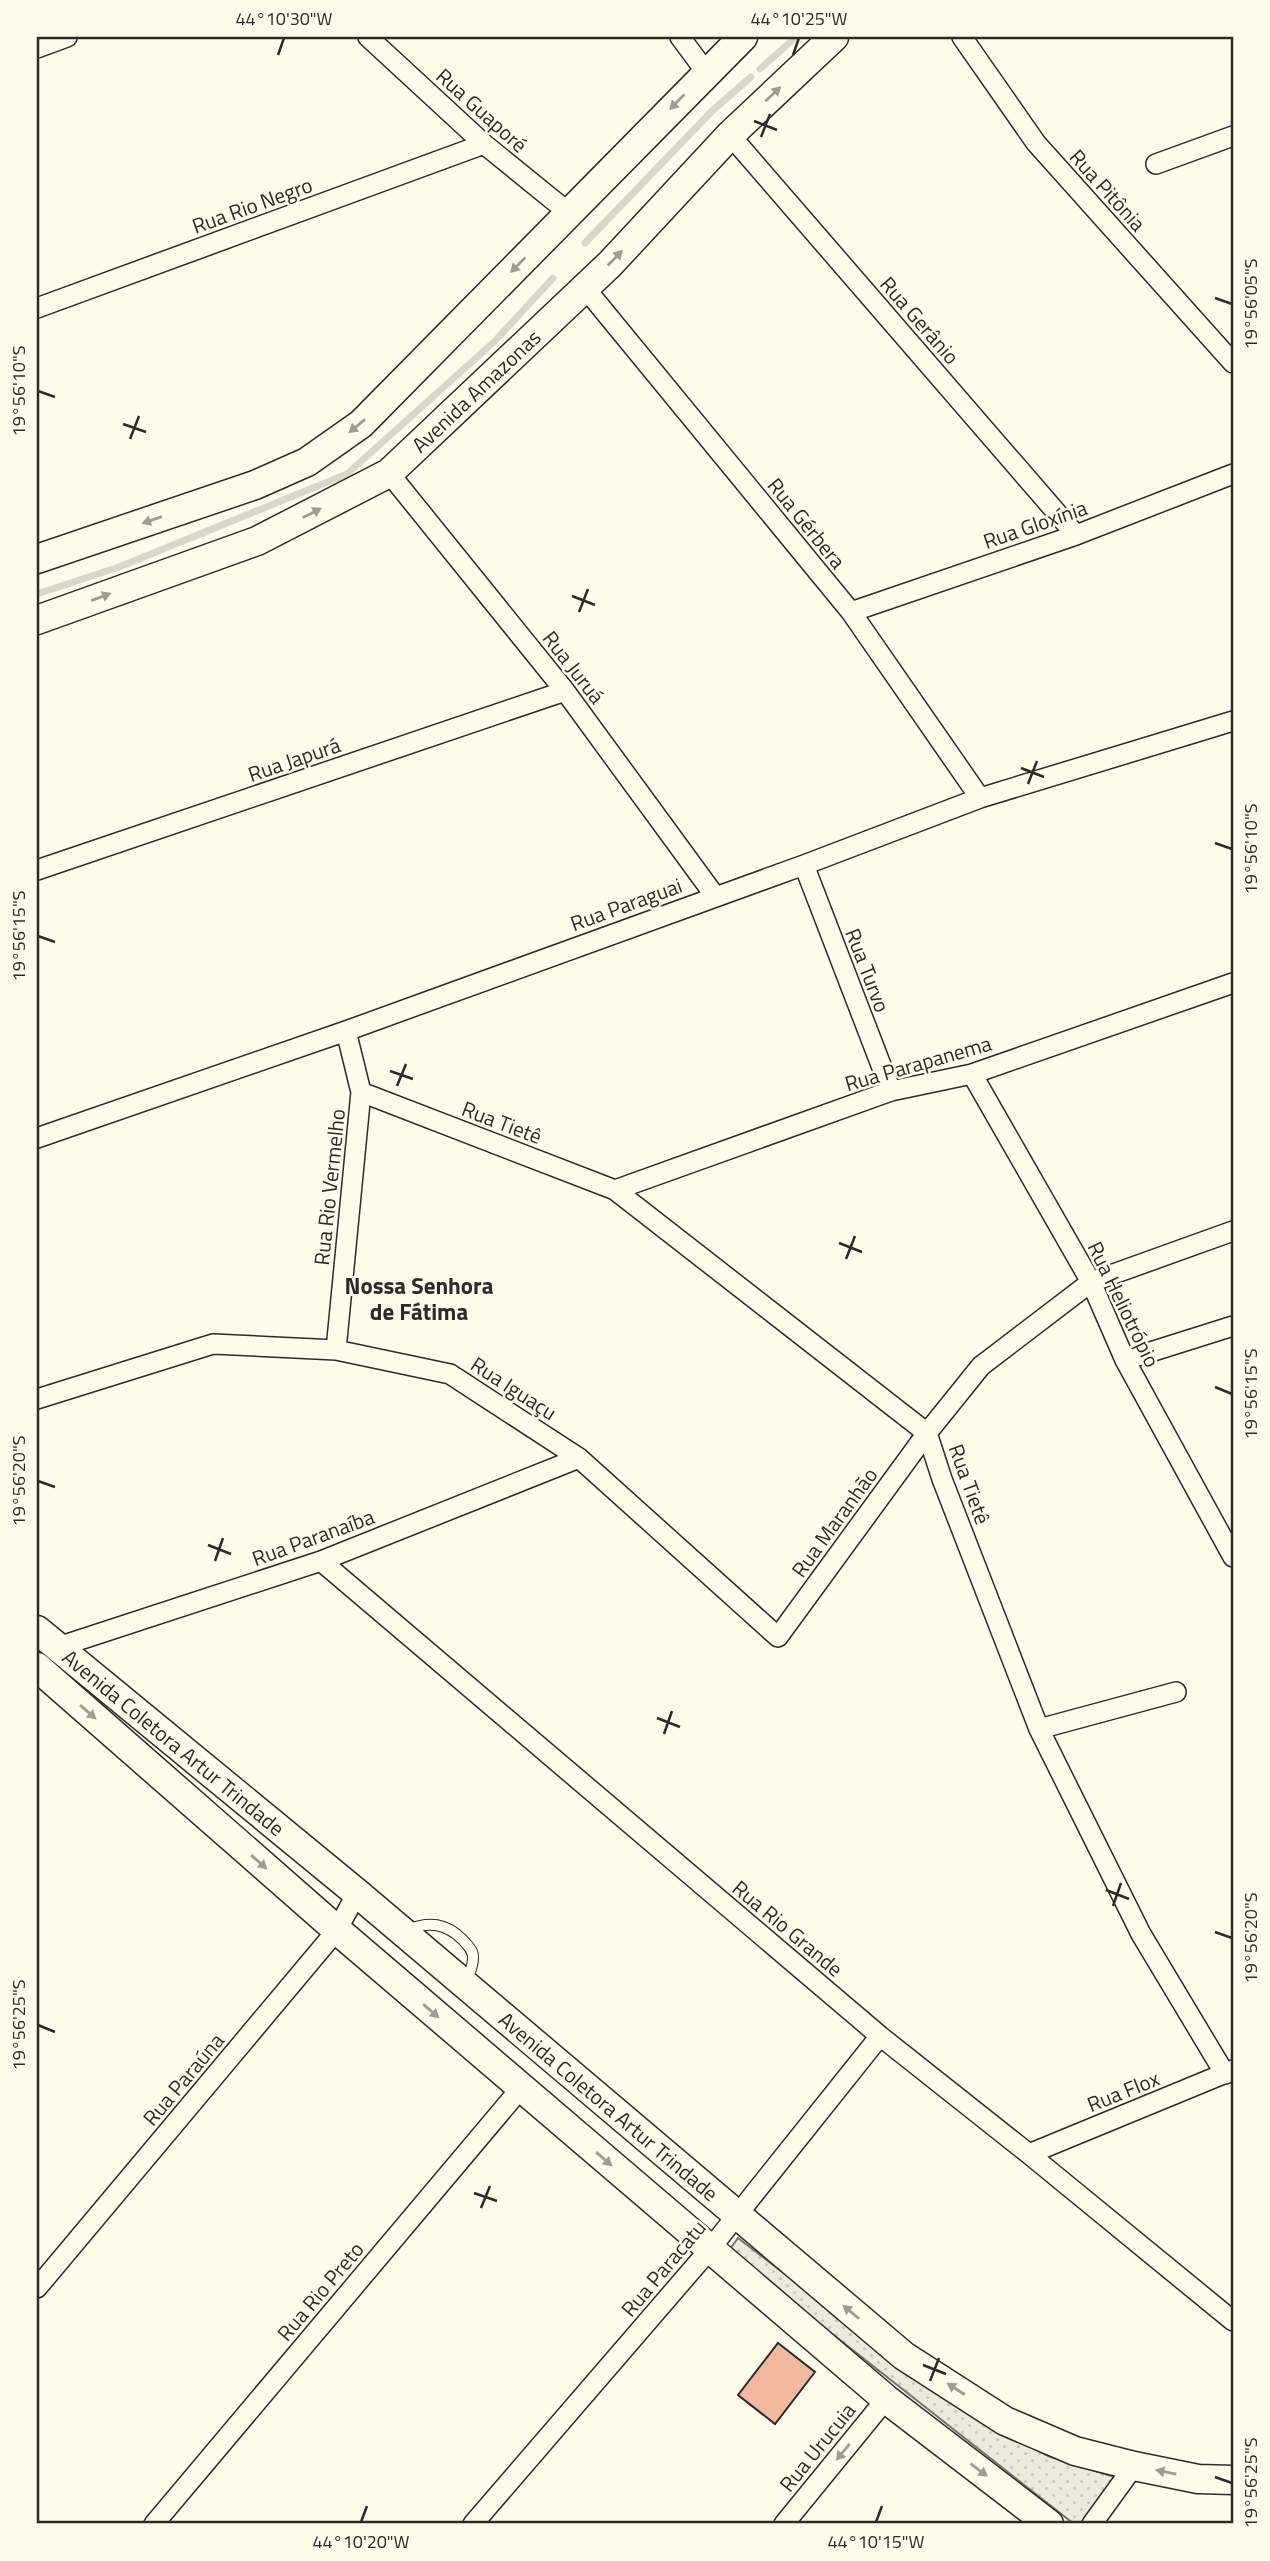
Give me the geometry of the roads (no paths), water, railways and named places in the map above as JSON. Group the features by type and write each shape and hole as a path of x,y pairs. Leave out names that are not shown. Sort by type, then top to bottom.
{"main road":[{"path":"37,559 255,485 307,462 360,424 743,37"},
{"name":"Avenida Amazonas","path":"37,620 257,541 389,473 610,264 730,135 834,37"},
{"name":"Avenida Coletora Artur Trindade","path":"48,1638 356,1892 904,2356 1005,2421 1075,2451 1198,2479 1233,2480"},
{"name":"Avenida Coletora Artur Trindade","path":"37,1667 337,1930 886,2399 1049,2524"}],"street":[{"path":"37,48 67,37"},
{"name":"Rua Guaporé","path":"368,37 484,144 569,213"},
{"path":"680,37 706,72"},
{"name":"Rua Pitônia","path":"961,37 1036,143 1233,363"},
{"name":"Rua Gerânio","path":"730,135 1076,535"},
{"path":"1156,164 1233,136"},
{"name":"Rua Rio Negro","path":"37,308 484,144"},
{"name":"Rua Gérbera","path":"585,288 851,612 980,798"},
{"name":"Rua Juruá","path":"389,473 565,691 715,896"},
{"name":"Rua Gloxínia","path":"851,612 1076,535 1233,474"},
{"name":"Rua Japurá","path":"37,870 565,691"},
{"name":"Rua Paraguai","path":"37,1138 346,1031 804,865 980,798 1233,722"},
{"name":"Rua Turvo","path":"804,865 891,1091"},
{"name":"Rua Parapanema","path":"615,1190 891,1091 972,1074 1233,983"},
{"name":"Rua Rio Vermelho","path":"336,1350 361,1092 346,1031"},
{"name":"Rua Heliotrópio","path":"972,1074 1091,1282 1125,1360 1230,1545"},
{"name":"Rua Tietê","path":"361,1092 615,1190 927,1433 947,1492 1039,1729 1141,1934 1229,2072"},
{"name":"Rua Maranhão","path":"778,1637 927,1433 981,1366 1091,1282 1233,1231"},
{"path":"1125,1360 1233,1325"},
{"name":"Rua Iguaçu","path":"37,1399 213,1344 336,1350 450,1374 579,1458 778,1637"},
{"name":"Rua Paranaíba","path":"48,1638 321,1561 579,1458"},
{"name":"Rua Rio Grande","path":"321,1561 880,2036 1233,2321"},
{"path":"1039,1729 1176,1692"},
{"name":"Rua Paraúna","path":"37,2288 337,1930 356,1892"},
{"name":"Rua Paracatu","path":"473,2524 710,2249 880,2036"},
{"name":"Rua Flox","path":"1029,2154 1229,2072"},
{"name":"Rua Rio Preto","path":"154,2524 521,2088"},
{"name":"Rua Urucuia","path":"784,2524 886,2399"},
{"path":"1092,2524 1134,2466"}],"waterway":[{"path":"760,69 796,37"},
{"path":"585,243 713,110 751,77"},
{"path":"37,594 119,567 347,474 495,341 553,278"}],"district":[{"name":"Nossa Senhora de Fátima","path":"419,1298"}]}
